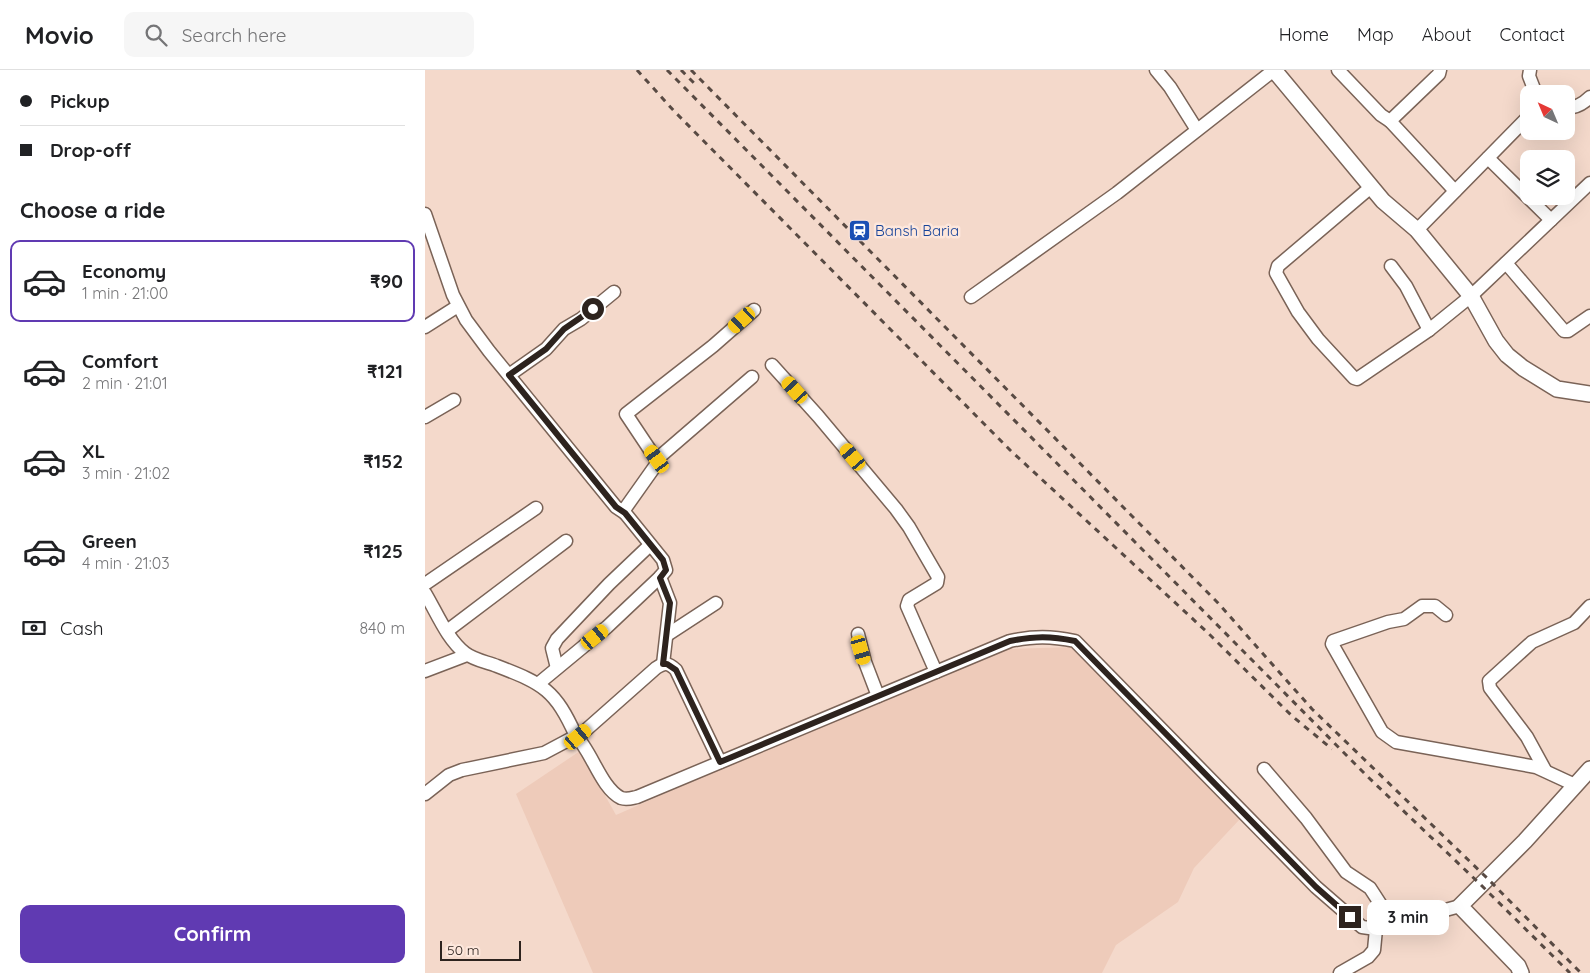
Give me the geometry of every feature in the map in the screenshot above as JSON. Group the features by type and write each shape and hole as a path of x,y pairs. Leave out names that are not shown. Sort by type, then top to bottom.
{"street":[{"path":"1156,70 1171,87 1197,130"},
{"path":"971,297 1117,193 1274,70 1383,201 1417,230 1471,296 1496,341 1517,364 1557,389 1590,394"},
{"path":"1338,70 1381,115 1390,121 1455,191"},
{"path":"1390,121 1439,74 1439,70"},
{"path":"1530,70 1529,76 1532,85"},
{"path":"1575,106 1585,102 1590,97"},
{"path":"1417,230 1520,125"},
{"path":"1488,158 1551,220"},
{"path":"1371,187 1279,266 1276,273 1298,312 1313,332 1354,378 1360,378 1429,330 1471,296 1590,183"},
{"path":"425,214 457,306 479,338 616,507 625,513 666,566 666,570 660,578 607,627 538,684"},
{"path":"1506,263 1564,331 1568,332 1590,316"},
{"path":"1391,266 1406,286 1429,330"},
{"path":"509,375 546,349 564,329 614,292"},
{"path":"425,326 457,306"},
{"path":"625,513 624,510 657,465 657,459 627,416 627,412 713,346 754,310"},
{"path":"772,365 818,416 896,509 909,527 938,577 937,583 909,600 907,606 936,672"},
{"path":"657,459 752,376"},
{"path":"425,417 454,400"},
{"path":"425,584 536,508"},
{"path":"447,631 566,541"},
{"path":"557,668 552,648 557,639 609,584 650,545"},
{"path":"425,794 438,782 455,773 544,753 577,737 663,664 670,603 660,578"},
{"path":"425,593 452,639 467,655 538,684 558,700 577,737 608,786 621,797 627,799 637,797 1010,641 1027,637 1050,636 1075,641 1316,887 1362,928 1376,930 1461,906 1525,841 1590,769"},
{"path":"667,635 716,603"},
{"path":"1446,615 1435,606 1422,606 1404,619 1388,622 1335,639 1332,644 1382,732 1395,742 1491,758 1545,770 1575,785"},
{"path":"1545,770 1527,737 1490,688 1489,681 1532,642 1574,623 1590,606"},
{"path":"858,634 865,662 878,696"},
{"path":"425,671 467,655"},
{"path":"663,664 667,664 676,670 720,762"},
{"path":"1264,769 1306,818 1347,872 1370,888 1394,924"},
{"path":"1461,906 1517,966 1521,973"},
{"path":"1340,973 1367,957 1374,950 1376,930"}],"shaded area":[{"path":"1072,647 1240,819 1194,868 1178,902 1116,945 1102,973 593,973 516,794 580,751 616,815 814,728 1009,649"}],"railway":[{"path":"637,70 674,111 1010,450 1208,633 1292,716 1332,749"},
{"path":"667,70 1368,777 1570,973"},
{"path":"681,70 694,83"},
{"path":"691,70 1218,603 1312,709 1487,878 1581,973"}],"place":[{"name":"Bansh Baria","path":"859,231"}],"route":[{"path":"593,309 559,333 546,349 509,375 619,511 625,513 626,517 663,560 666,570 660,578 670,603 663,664 673,666 676,670 720,762 1010,641 1027,637 1050,636 1075,641 1316,887 1350,917"}]}
